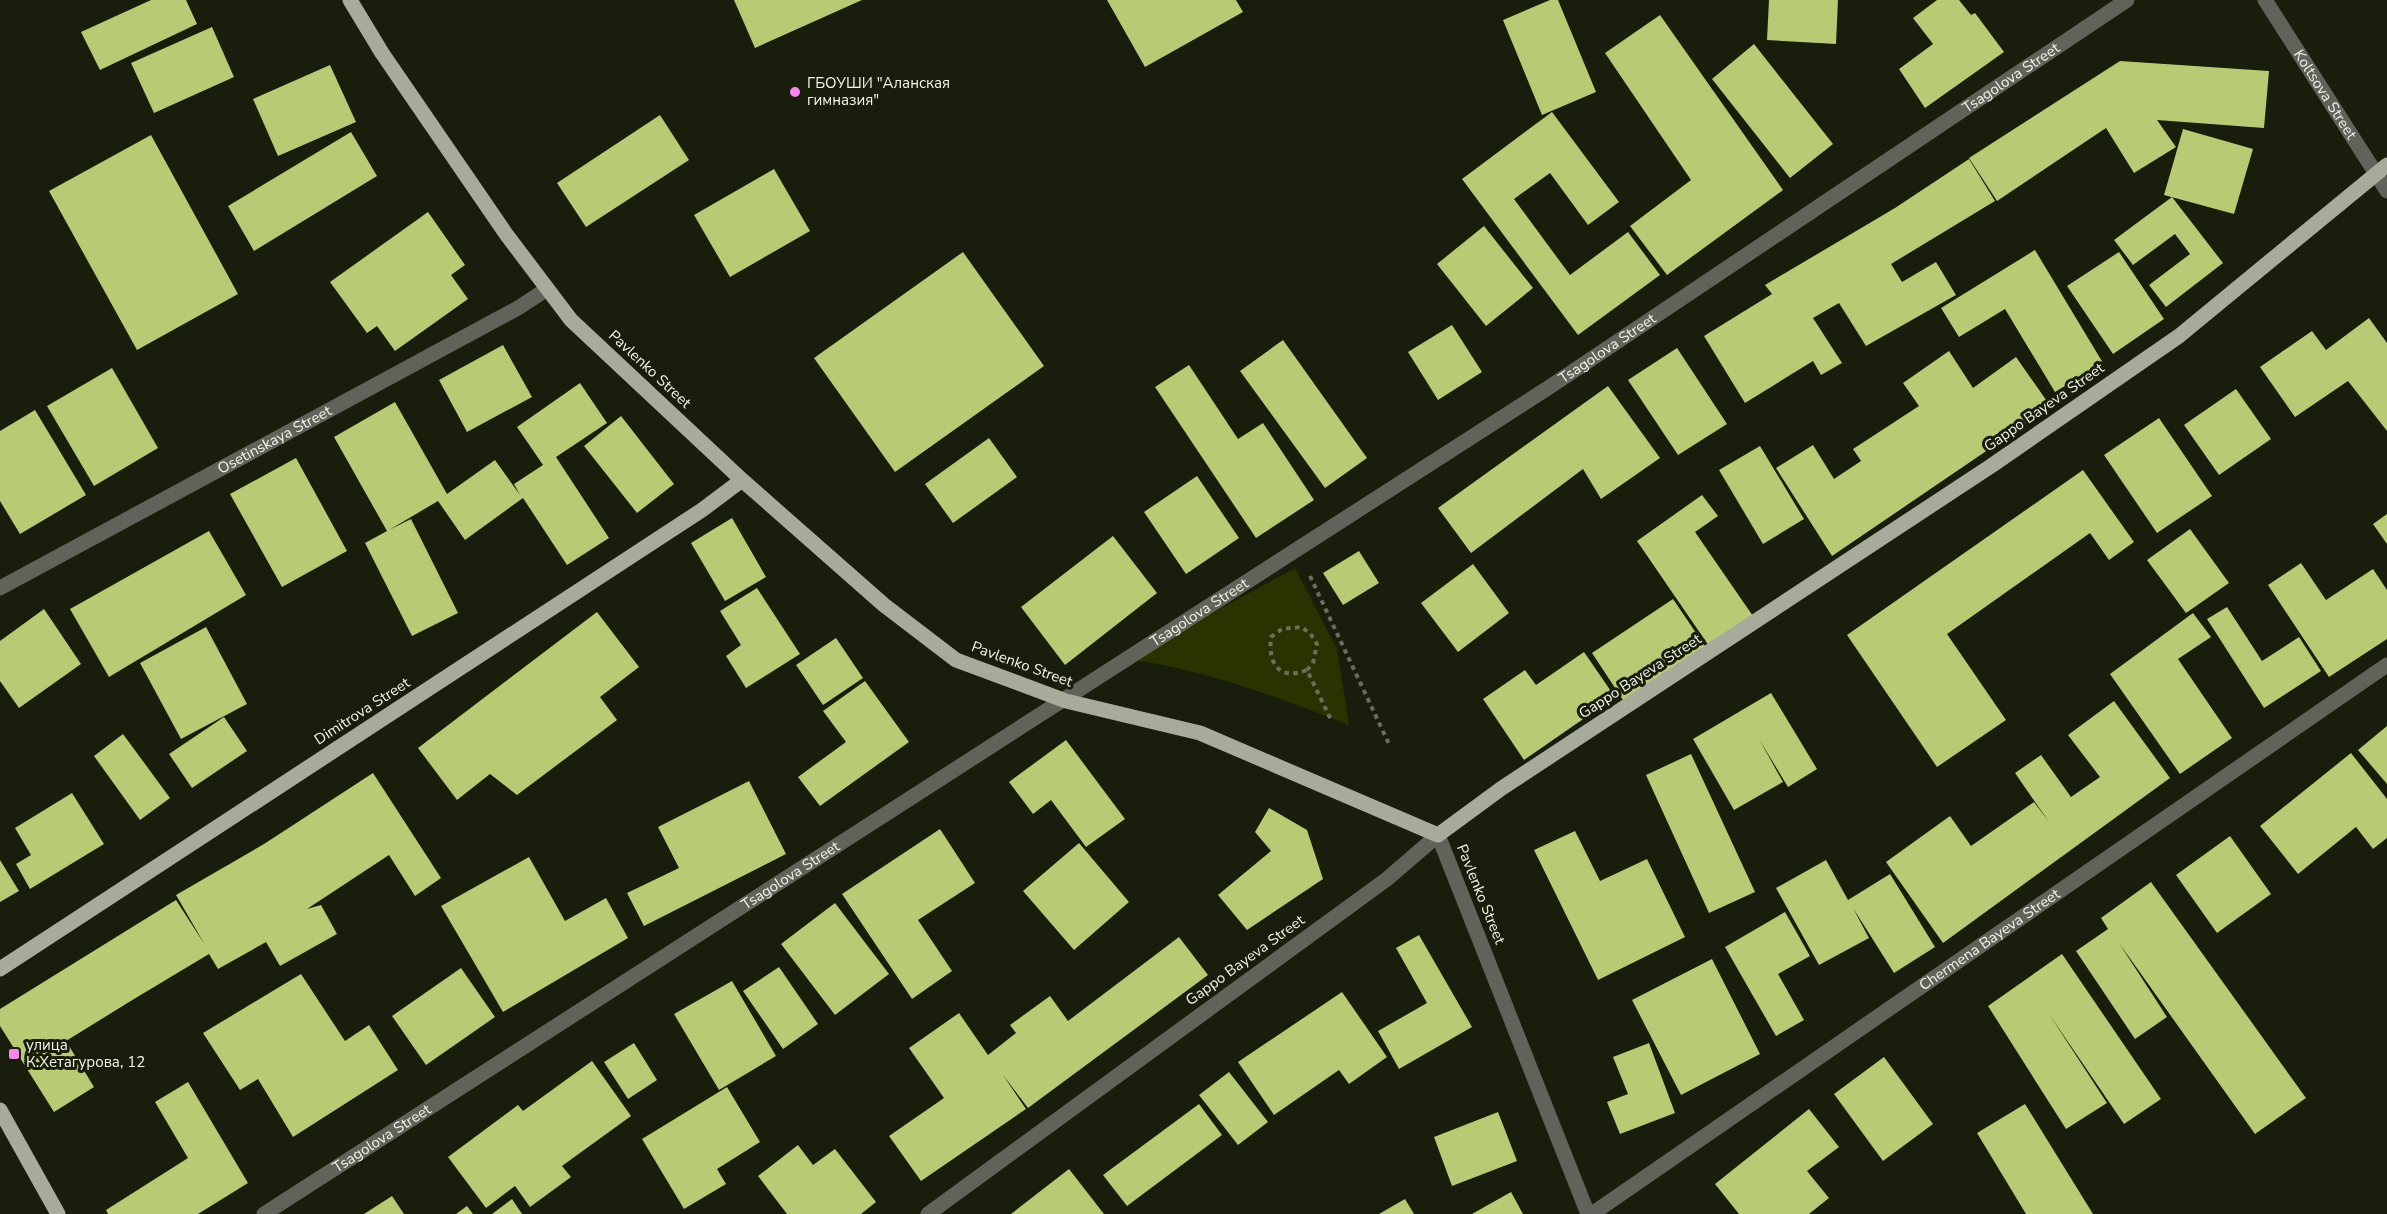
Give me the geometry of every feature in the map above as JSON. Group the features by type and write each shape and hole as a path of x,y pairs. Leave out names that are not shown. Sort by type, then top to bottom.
{"main road":[{"name":"Pavlenko Street","path":"350,0 382,53 546,289 571,320 742,480 884,605 956,660 1066,700 1200,733 1438,835"},
{"name":"Gappo Bayeva Street","path":"1438,835 1502,788 1991,466 2179,336 2381,170"},
{"name":"Dimitrova Street","path":"0,969 702,510 742,480"},
{"path":"0,1110 58,1214"}],"street":[{"name":"Tsagolova Street","path":"264,1214 1551,386 2127,0"},
{"name":"Koltsova Street","path":"2265,0 2381,170 2387,190"},
{"name":"Osetinskaya Street","path":"0,588 518,308 546,289"},
{"name":"Chermena Bayeva Street","path":"1590,1214 2387,665"},
{"name":"Gappo Bayeva Street","path":"928,1214 1387,879 1438,835"},
{"name":"Pavlenko Street","path":"1438,835 1590,1214"}],"path":[{"path":"1297,549 1389,744"},
{"path":"1301,627 1310,633 1317,644 1313,663 1307,670 1294,675 1285,674 1275,665 1269,653 1271,637 1282,629 1301,627"},
{"path":"1307,670 1332,722"}],"green space":[{"path":"1295,568 1337,649 1349,725 1267,694 1212,677 1127,659"}],"building":[{"path":"151,0 186,0 197,24 100,70 81,32"},
{"path":"734,0 862,0 755,48"},
{"path":"1107,0 1236,0 1243,12 1145,67"},
{"path":"1550,0 1558,0 1596,92 1542,115 1503,20"},
{"path":"1769,0 1838,0 1836,44 1767,40"},
{"path":"1937,0 1959,0 1971,15 1975,13 2004,52 1925,108 1899,69 1933,44 1913,18"},
{"path":"1660,15 1783,190 1667,275 1630,226 1691,180 1605,53"},
{"path":"212,27 234,77 154,113 131,63"},
{"path":"1754,44 1833,144 1790,178 1712,79"},
{"path":"2120,61 2269,71 2264,128 2157,120 2176,147 2134,173 2106,128 1997,201 1969,158"},
{"path":"330,65 356,122 278,156 253,99"},
{"path":"1552,112 1619,202 1588,225 1550,173 1514,199 1570,275 1628,232 1660,275 1578,335 1462,179"},
{"path":"660,115 689,160 586,227 557,183"},
{"path":"2183,129 2253,149 2234,214 2164,195"},
{"path":"351,132 377,176 254,251 228,206"},
{"path":"151,135 238,294 137,350 49,191"},
{"path":"1969,159 1995,201 1891,264 1902,282 1936,262 1956,295 1866,346 1839,303 1813,318 1842,363 1821,375 1813,361 1745,403 1704,336 1772,294 1765,285 1895,208"},
{"path":"774,169 810,231 730,277 694,215"},
{"path":"2172,197 2223,263 2166,307 2149,285 2190,254 2175,234 2133,265 2114,240"},
{"path":"428,212 465,265 451,275 468,299 395,351 377,326 367,333 330,282"},
{"path":"1484,226 1533,288 1486,326 1437,264"},
{"path":"2035,250 2103,363 2055,392 2005,309 1959,337 1941,308"},
{"path":"963,252 1044,366 895,472 814,358"},
{"path":"2119,252 2164,319 2113,354 2067,286"},
{"path":"2369,318 2387,343 2387,431 2348,381 2295,417 2260,367 2312,331 2326,350"},
{"path":"1452,325 1482,372 1438,400 1408,352"},
{"path":"1283,340 1367,458 1325,488 1240,371"},
{"path":"503,345 532,397 467,432 439,380"},
{"path":"1677,348 1727,424 1678,455 1628,380"},
{"path":"1949,351 1973,388 2016,357 2051,407 1832,556 1776,468 1813,445 1834,479 1861,461 1853,449 1919,406 1903,383"},
{"path":"1189,365 1238,439 1263,423 1314,500 1256,538 1155,387"},
{"path":"112,368 158,448 94,486 47,406"},
{"path":"580,383 607,423 556,457 609,538 567,565 523,498 465,540 438,501 389,530 411,519 458,613 412,636 365,543 387,531 334,437 395,402 447,494 495,460 520,495 514,484 543,465 517,427"},
{"path":"1608,386 1660,458 1601,499 1583,469 1471,553 1438,508"},
{"path":"2236,389 2271,439 2219,475 2184,425"},
{"path":"35,410 86,495 20,534 0,501 0,431"},
{"path":"621,416 674,484 637,513 584,446"},
{"path":"2159,418 2212,496 2157,533 2104,455"},
{"path":"989,438 1017,477 953,523 925,484"},
{"path":"1760,446 1804,519 1763,544 1719,470"},
{"path":"296,458 347,551 282,587 230,494"},
{"path":"2083,470 2134,542 2109,560 2090,533 1947,634 2006,720 1937,767 1847,635"},
{"path":"1197,476 1239,538 1186,574 1144,512"},
{"path":"1702,495 1718,516 1695,532 1755,619 1711,649 1637,541"},
{"path":"2387,514 2387,544 2373,524"},
{"path":"732,518 766,577 725,601 691,543"},
{"path":"2190,529 2229,583 2186,613 2147,560"},
{"path":"209,531 246,595 109,677 70,609"},
{"path":"1113,536 1157,593 1065,665 1021,607"},
{"path":"1359,551 1379,583 1343,605 1323,573"},
{"path":"2301,563 2326,600 2373,569 2387,590 2387,639 2329,677 2268,585"},
{"path":"1473,564 1509,613 1458,652 1421,603"},
{"path":"757,588 800,654 746,688 726,656 741,645 720,611"},
{"path":"1673,599 1707,649 1625,703 1592,653"},
{"path":"2227,607 2262,661 2299,637 2321,671 2264,708 2207,619"},
{"path":"44,609 81,664 19,708 0,681 0,641"},
{"path":"597,612 639,667 600,697 617,720 517,795 490,774 457,800 418,748"},
{"path":"2193,613 2211,637 2178,659 2232,738 2180,774 2110,674"},
{"path":"206,627 247,704 181,739 140,663"},
{"path":"836,638 863,678 823,705 796,665"},
{"path":"1584,652 1615,697 1524,760 1483,699 1525,670 1536,685"},
{"path":"865,681 909,742 820,806 798,777 846,742 823,711"},
{"path":"1771,693 1817,769 1788,787 1759,739 1783,782 1734,810 1693,739"},
{"path":"2114,701 2170,778 1943,943 1886,862 1950,816 1971,846 2034,802 2049,822 2015,773 2041,755 2071,797 2100,777 2068,735"},
{"path":"224,717 247,751 192,788 169,754"},
{"path":"2387,726 2387,784 2358,750"},
{"path":"123,734 170,798 140,820 94,756"},
{"path":"1066,740 1125,819 1086,847 1051,800 1033,814 1009,782"},
{"path":"2351,753 2387,799 2387,838 2373,849 2356,827 2298,874 2260,826"},
{"path":"1691,754 1755,892 1709,913 1646,775"},
{"path":"373,773 441,878 415,896 389,855 307,909 321,905 337,934 280,966 266,942 218,969 209,954 134,999 66,1041 94,1087 54,1112 0,1026 0,1009 176,900 205,945 176,895 264,844"},
{"path":"749,781 786,854 644,926 627,893 679,868 658,827"},
{"path":"72,793 104,844 30,889 16,864 31,855 15,828"},
{"path":"1269,808 1307,830 1323,879 1247,930 1218,895 1271,851 1255,832"},
{"path":"940,829 975,883 918,920 952,971 912,999 842,894"},
{"path":"1575,831 1600,881 1647,859 1685,937 1598,980 1534,850"},
{"path":"2230,836 2271,894 2217,933 2176,875"},
{"path":"1079,843 1129,902 1074,950 1023,891"},
{"path":"529,857 565,921 606,898 628,938 503,1012 441,906"},
{"path":"0,860 19,891 0,902"},
{"path":"1826,860 1848,900 1890,874 1935,947 1894,973 1853,908 1869,938 1819,965 1776,888"},
{"path":"2151,882 2306,1098 2255,1134 2119,943 2167,1017 2135,1039 2076,951 2108,929 2101,918"},
{"path":"835,903 889,974 835,1015 781,944"},
{"path":"1785,912 1810,956 1778,974 1804,1020 1776,1036 1725,947"},
{"path":"1419,935 1472,1027 1399,1069 1378,1031 1427,1003 1396,948"},
{"path":"1179,937 1208,975 1028,1108 1003,1075 1026,1109 921,1181 889,1136 944,1098 909,1048 959,1013 988,1055 1016,1033 1010,1025 1050,996 1068,1021"},
{"path":"2062,954 2161,1099 2124,1124 2049,1014 2107,1103 2066,1129 1988,1006"},
{"path":"1712,959 1760,1054 1681,1095 1632,1000"},
{"path":"779,967 818,1024 783,1049 743,991"},
{"path":"461,968 495,1017 426,1065 392,1016"},
{"path":"301,974 345,1041 369,1025 398,1070 293,1137 258,1079 240,1090 203,1033"},
{"path":"732,981 776,1056 719,1090 674,1014"},
{"path":"1342,992 1387,1057 1349,1084 1339,1070 1274,1115 1238,1062"},
{"path":"634,1043 657,1080 628,1099 604,1062"},
{"path":"1649,1043 1675,1113 1620,1134 1607,1102 1628,1094 1613,1057"},
{"path":"1884,1057 1933,1124 1883,1161 1834,1094"},
{"path":"592,1061 631,1116 562,1166 571,1177 530,1207 515,1186 486,1208 448,1157 518,1105 523,1111"},
{"path":"1229,1072 1268,1122 1238,1145 1199,1095"},
{"path":"188,1082 248,1183 198,1214 108,1214 106,1210 188,1158 155,1102"},
{"path":"727,1087 760,1142 717,1169 726,1184 684,1209 642,1139"},
{"path":"1199,1104 1222,1135 1127,1206 1103,1175"},
{"path":"2025,1104 2093,1214 2026,1214 1977,1133"},
{"path":"1809,1109 1839,1147 1807,1171 1829,1198 1809,1214 1739,1214 1715,1184"},
{"path":"1498,1112 1517,1161 1452,1186 1434,1137"},
{"path":"798,1145 813,1165 835,1149 876,1202 861,1214 787,1214 758,1176"},
{"path":"1069,1169 1104,1214 1011,1214"},
{"path":"1511,1192 1523,1214 1472,1214"},
{"path":"392,1196 404,1214 364,1214"},
{"path":"512,1199 522,1214 492,1214"},
{"path":"1405,1199 1414,1214 1379,1214"},
{"path":"467,1206 473,1214 456,1214"}],"place":[{"name":"ГБОУШИ \"Аланская гимназия\"","path":"795,92"},
{"name":"улица К.Хетагурова, 12","path":"14,1054"}]}
